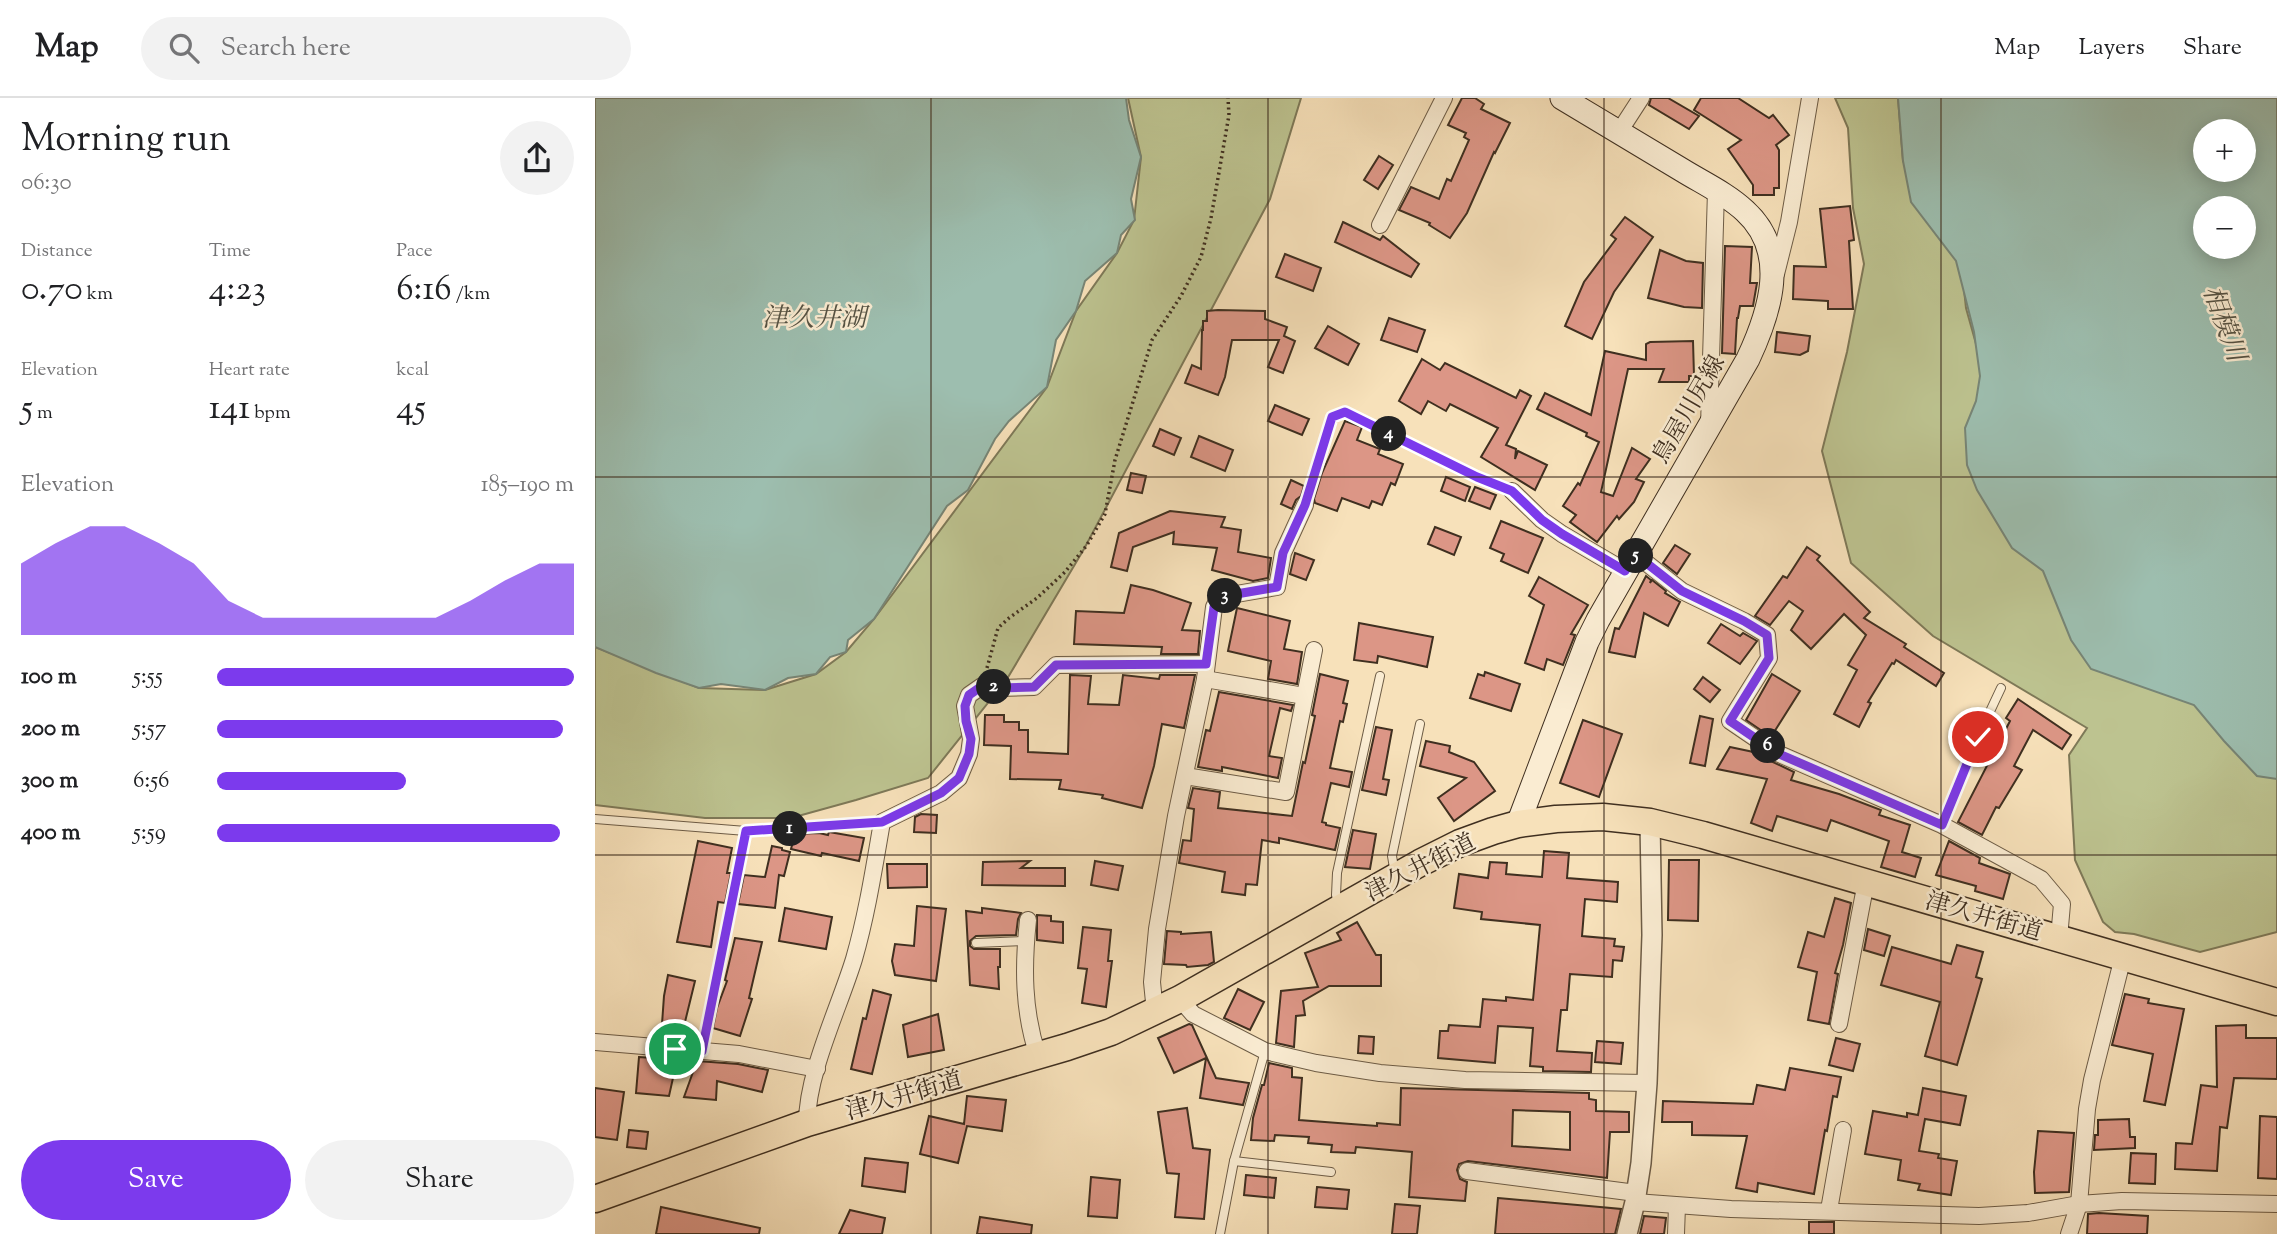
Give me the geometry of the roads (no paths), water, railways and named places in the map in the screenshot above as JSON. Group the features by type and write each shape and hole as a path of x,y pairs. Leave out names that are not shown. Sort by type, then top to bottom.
{"highway":[{"name":"津久井街道","path":"595,1199 807,1124 1096,1038 1180,999 1395,877 1460,844 1518,824 1556,818 1650,822 1703,835 2277,1002"}],"main road":[{"name":"鳥屋川尻線","path":"1518,824 1587,642 1755,343 1772,294 1771,260 1761,230 1746,212 1563,98"}],"street":[{"path":"1380,225 1444,98"},
{"path":"1619,132 1641,98"},
{"path":"1772,294 1789,222 1810,98"},
{"path":"1709,426 1716,191"},
{"path":"1512,491 1542,520 1562,534 1630,563 1767,635 1769,658 1730,721 1777,753 1942,825 2041,879 2062,904 2059,938"},
{"path":"1155,1012 1152,982 1157,929 1206,672 1214,607 1219,597 1277,587 1283,553 1305,505"},
{"path":"1185,776 1286,792 1314,650"},
{"path":"807,1124 807,1105 817,1069 854,957 882,822 941,793 959,778 969,754 971,739 965,706 969,695 982,686 1034,687 1056,665 1206,672 1304,696"},
{"path":"1627,1234 1636,1198 1647,1083 1652,935 1650,822"},
{"path":"1839,1024 1866,882"},
{"path":"1028,920 1025,941 1025,1000 1029,1030 1038,1056"},
{"path":"2069,1234 2079,1204 2092,1080 2123,957"},
{"path":"1180,999 1193,1014 1265,1051 1316,1063 1380,1073 1438,1078 1647,1083"},
{"path":"595,1042 739,1054 817,1069"},
{"path":"1829,1210 1843,1130"},
{"path":"1467,1171 1677,1206 1979,1216 2028,1213 2079,1204 2122,1201 2277,1204"},
{"path":"1676,1234 1677,1206"}],"lane":[{"path":"1305,505 1332,417 1345,412 1477,477 1512,491"},
{"path":"1339,908 1336,895 1337,873 1380,676"},
{"path":"1942,825 2001,688"},
{"path":"1395,877 1392,856 1420,724"},
{"path":"595,819 746,831 882,822"},
{"path":"702,1051 746,831"},
{"path":"976,943 1025,941"},
{"path":"1220,1234 1234,1161 1265,1051"},
{"path":"1234,1161 1331,1172"}],"water":[{"name":"津久井湖","path":"595,98 1126,98 1129,120 1141,157 1131,199 1135,220 1121,235 1117,253 1085,281 1076,311 1056,340 1047,387 1009,421 995,439 968,490 947,506 874,619 848,640 846,652 830,657 816,674 788,678 765,690 721,684 699,688 595,647"},
{"name":"相模川","path":"1898,98 2277,98 2277,779 2257,776 2194,705 2091,669 2071,640 2043,571 2012,548 1977,490 1967,465 1965,428 1976,401 1980,376 1974,332 1956,261 1911,202 1903,161"}]}
